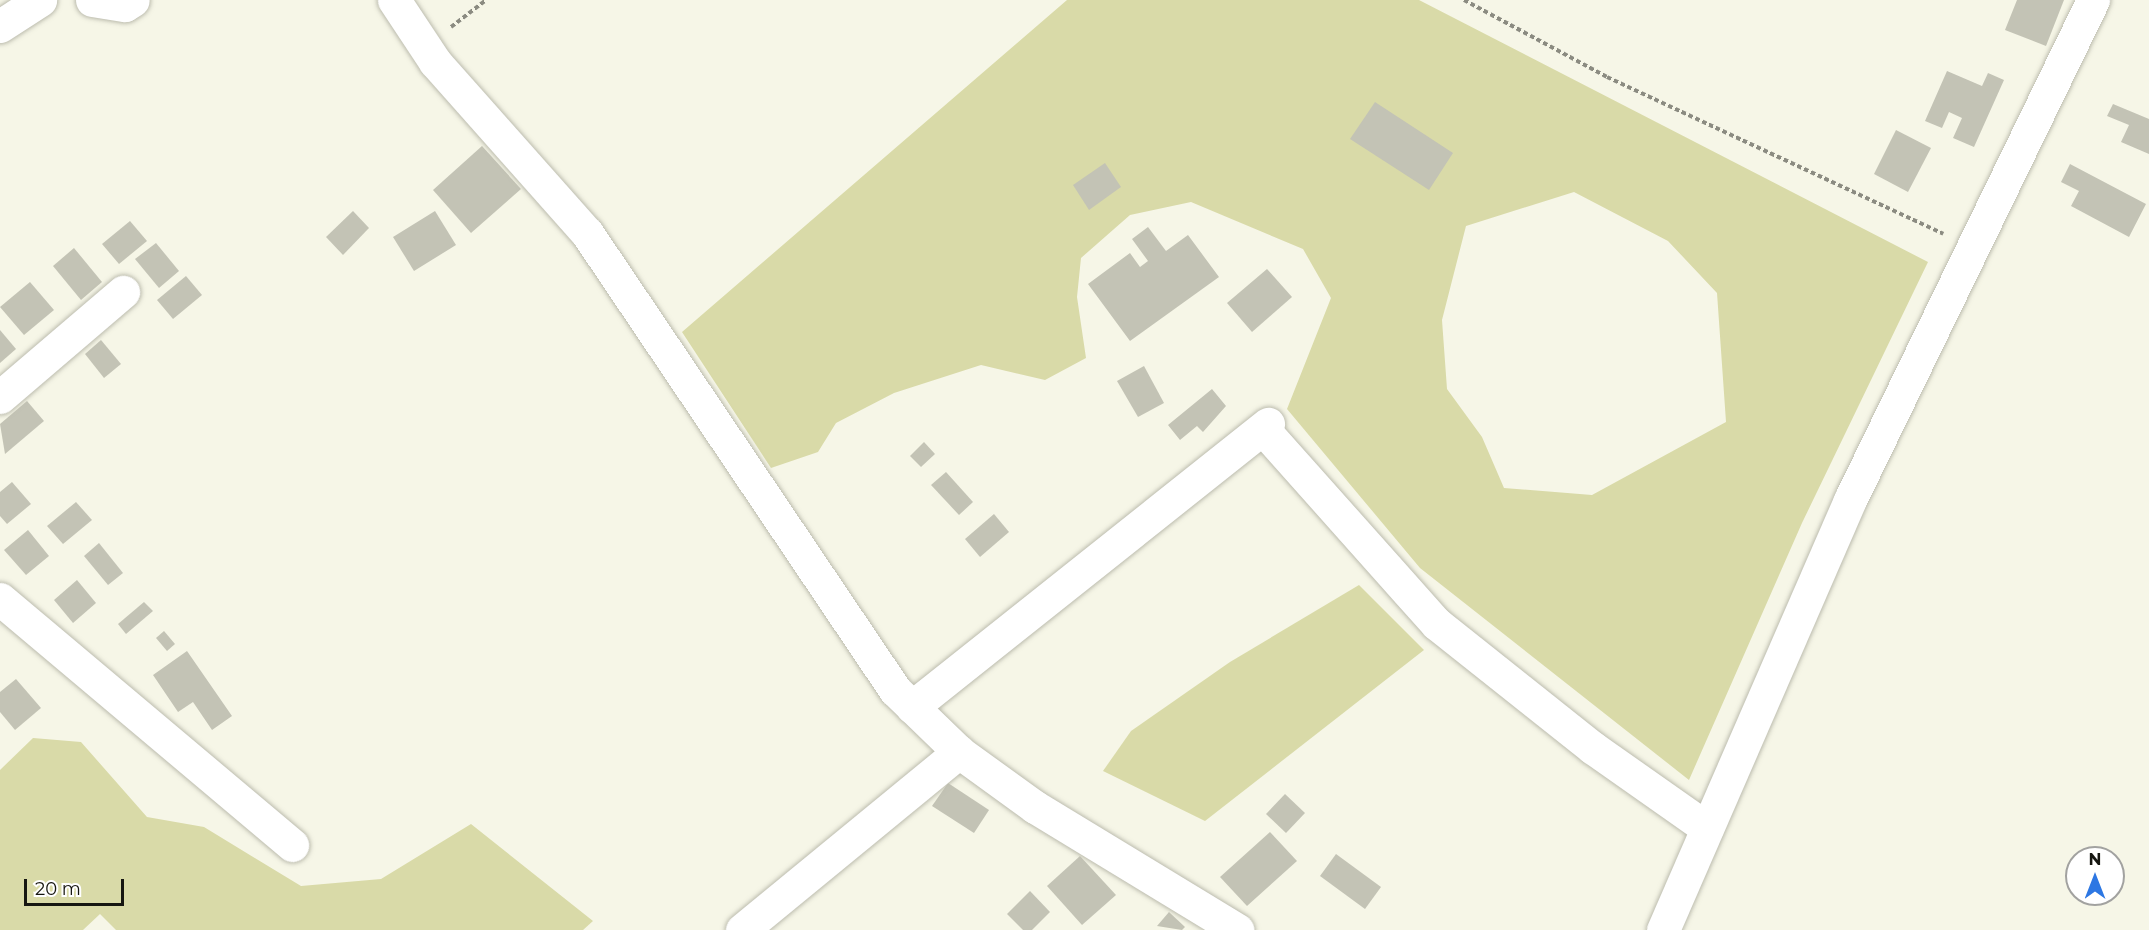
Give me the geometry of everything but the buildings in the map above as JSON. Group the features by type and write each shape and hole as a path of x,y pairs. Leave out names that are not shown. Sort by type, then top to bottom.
{"street":[{"path":"0,26 40,0"},
{"path":"92,0 125,5 133,0"},
{"path":"394,0 426,48 587,233 895,690 959,752 1035,807 1223,927"},
{"path":"1663,930 1850,500 2093,0"},
{"path":"0,397 123,292"},
{"path":"912,707 1266,426 1437,624 1593,748 1707,828"},
{"path":"4,608 292,845"},
{"path":"742,930 959,752"}],"path":[{"path":"426,48 486,0"},
{"path":"1464,0 1607,77 1972,247"}],"green space":[{"path":"1067,0 1419,0 1928,262 1802,523 1689,780 1420,568 1287,409 1331,298 1303,249 1191,202 1130,215 1081,258 1077,297 1086,358 1045,380 981,365 894,393 836,423 818,452 771,468 682,332","holes":["1574,192 1668,241 1717,293 1726,422 1592,495 1504,488 1482,437 1447,389 1442,320 1466,226"]},
{"path":"1359,585 1424,650 1205,821 1103,771 1131,731 1230,662"},
{"path":"33,738 81,742 147,817 204,827 301,886 381,879 471,824 593,921 583,930 116,930 100,914 83,930 0,930 0,770"}]}
